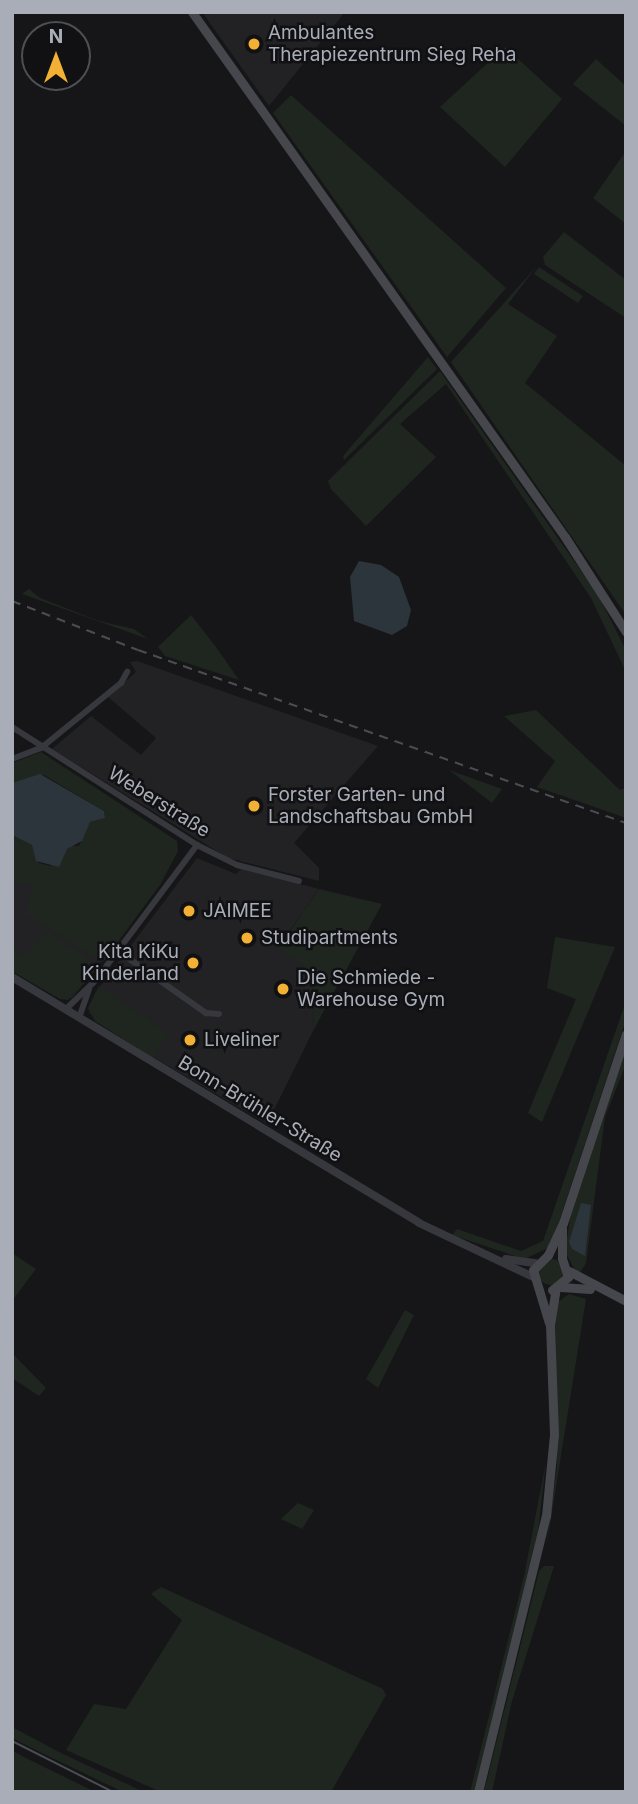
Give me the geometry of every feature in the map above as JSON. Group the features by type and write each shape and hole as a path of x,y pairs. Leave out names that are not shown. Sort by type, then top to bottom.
{"main road":[{"path":"192,12 595,579 626,632"},
{"path":"550,1325 536,1281 536,1262 548,1255 563,1223 626,1034"},
{"path":"563,1223 562,1258 569,1271 602,1292 626,1301"},
{"path":"548,1255 562,1258"},
{"path":"478,1792 546,1516 554,1434 550,1325 553,1305 569,1271"},
{"path":"536,1281 559,1288 602,1292"}],"street":[{"path":"12,759 41,748 121,683 127,672"},
{"name":"Weberstraße","path":"12,727 41,748 197,845 237,865 299,881"},
{"path":"65,1010 90,987 197,845"},
{"path":"118,951 206,1013 219,1014"},
{"name":"Bonn-Brühler-Straße","path":"12,977 419,1223 496,1257 536,1281"},
{"path":"79,1018 90,987"},
{"name":"Bonn-Brühler-Straße","path":"496,1257 536,1262"}],"shaded area":[{"path":"202,12 345,12 269,106"},
{"path":"505,47 562,99 505,167 440,107"},
{"path":"596,59 626,86 626,126 573,84"},
{"path":"291,95 506,288 447,357 273,113"},
{"path":"626,151 626,224 593,198"},
{"path":"564,232 626,280 626,318 545,265 543,257"},
{"path":"537,266 508,304 557,336 525,383 626,466 626,615 451,362"},
{"path":"539,267 583,296 578,303 534,274"},
{"path":"428,357 437,369 344,460 343,456"},
{"path":"440,371 598,595 626,650 626,672 591,598 446,384 400,424 436,457 366,526 331,489 328,481"},
{"path":"359,561 381,565 399,577 411,610 407,626 392,635 354,621 350,577"},
{"path":"29,589 40,598 99,621 134,629 148,639 22,594"},
{"path":"191,615 239,680 165,656 158,647"},
{"path":"137,661 378,746 294,843 319,868 319,881 228,858 52,749 91,716 141,755 156,738 108,697 136,672 130,662"},
{"path":"536,710 620,790 626,788 626,818 537,787 555,761 504,716"},
{"path":"41,752 177,841 178,851 160,885 103,962 25,913 34,886 12,880 12,835 32,845 39,863 51,866 70,846 79,846 90,822 105,818 104,811 44,775 12,783 12,763"},
{"path":"449,770 502,789 492,803"},
{"path":"40,774 104,811 105,818 90,822 82,841 67,849 59,867 36,861 32,845 12,835 12,783"},
{"path":"197,858 236,874 241,869 319,889 278,947 312,971 314,1029 267,1124 126,1041 89,1013 95,993"},
{"path":"12,870 116,944 72,998 60,999 12,971"},
{"path":"319,889 382,904 314,1029 312,971 278,948"},
{"path":"46,931 83,954 97,969 68,1000 60,999 12,971 12,949 23,957"},
{"path":"555,937 615,947 542,1122 528,1113 576,999 547,988"},
{"path":"99,986 169,1035 153,1058 95,1021 88,1008"},
{"path":"626,1001 626,1020 553,1240 546,1249 524,1259 452,1235 457,1229 521,1251 543,1241"},
{"path":"626,1049 626,1064 605,1117 586,1263 578,1276 565,1251 572,1207"},
{"path":"581,1203 591,1205 585,1256 572,1249 569,1242"},
{"path":"12,1253 36,1269 12,1301"},
{"path":"551,1259 560,1263 564,1272 560,1281 551,1285 542,1281 538,1272 542,1263"},
{"path":"569,1294 586,1299 545,1556 557,1467 555,1304"},
{"path":"405,1310 414,1315 378,1388 366,1379"},
{"path":"12,1353 46,1388 39,1396 12,1378"},
{"path":"546,1462 536,1549 474,1792 470,1792 524,1576"},
{"path":"298,1503 314,1510 302,1529 281,1519"},
{"path":"544,1566 554,1566 512,1701 492,1792 484,1792 539,1571"},
{"path":"161,1587 383,1689 386,1695 331,1792 161,1792 66,1750 94,1704 126,1709 182,1620 151,1594"},
{"path":"12,1727 144,1792 123,1792 46,1755 12,1738"},
{"path":"12,1750 20,1755 95,1792 12,1792"}],"tram line":[{"path":"12,1741 113,1792"}],"railway":[{"path":"12,601 138,650 626,823"}],"place":[{"name":"Ambulantes Therapiezentrum Sieg Reha","path":"254,44"},
{"name":"Forster Garten- und Landschaftsbau GmbH","path":"254,806"},
{"name":"JAIMEE","path":"189,911"},
{"name":"Studipartments","path":"247,938"},
{"name":"Kita KiKu Kinderland","path":"193,963"},
{"name":"Die Schmiede - Warehouse Gym","path":"283,989"},
{"name":"Liveliner","path":"190,1040"}]}
